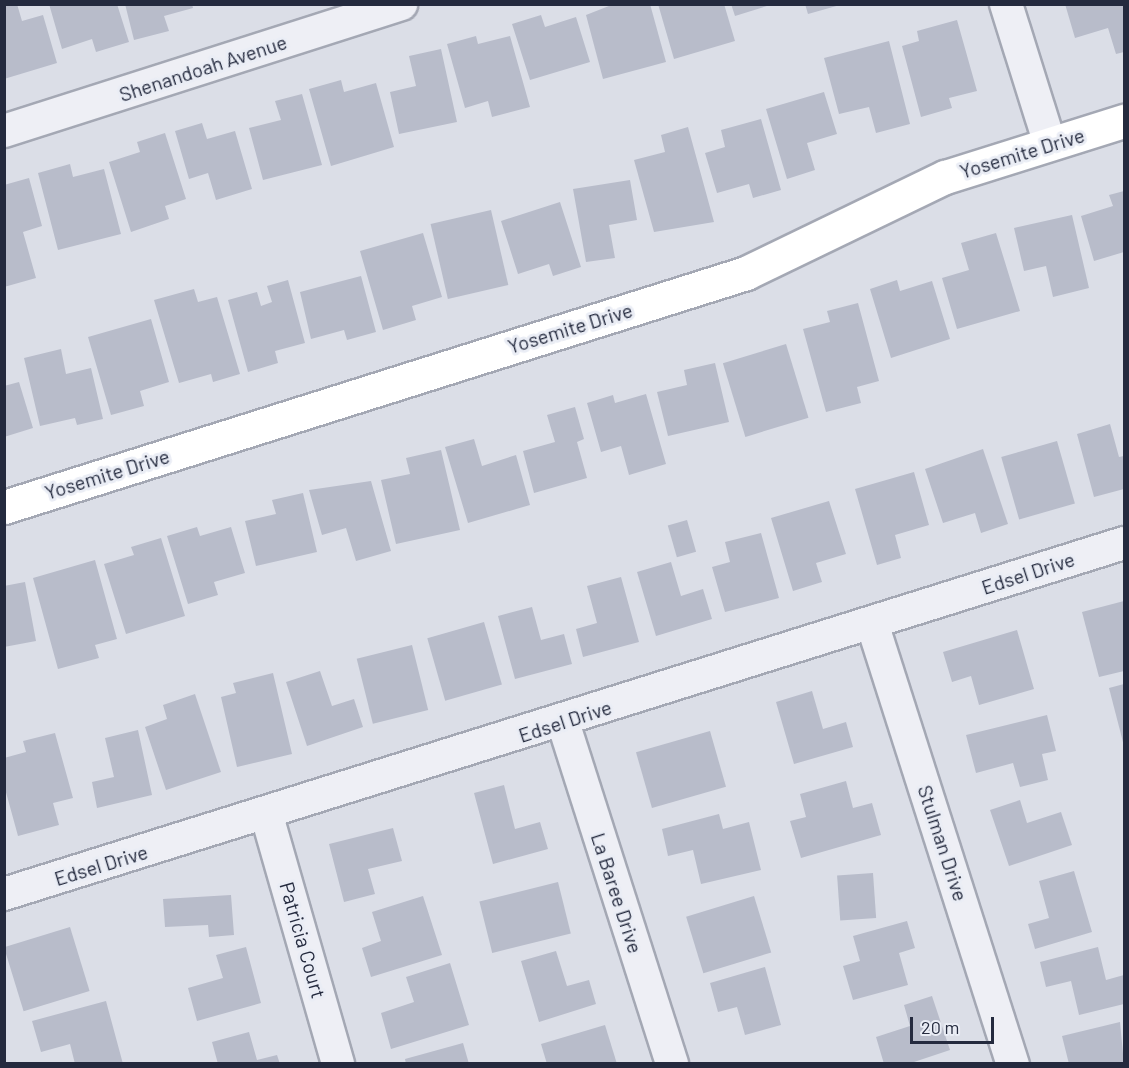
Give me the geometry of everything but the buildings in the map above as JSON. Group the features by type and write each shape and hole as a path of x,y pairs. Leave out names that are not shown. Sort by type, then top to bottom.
{"street":[{"name":"Shenandoah Avenue","path":"4,131 401,4"},
{"path":"1006,4 1050,144"},
{"name":"Yosemite Drive","path":"4,507 746,273 945,177 1125,121"},
{"name":"Edsel Drive","path":"4,894 267,816 1125,543"},
{"name":"Stulman Drive","path":"872,623 1013,1064"},
{"name":"La Baree Drive","path":"563,722 672,1064"},
{"name":"Patricia Court","path":"267,816 338,1064"}]}
